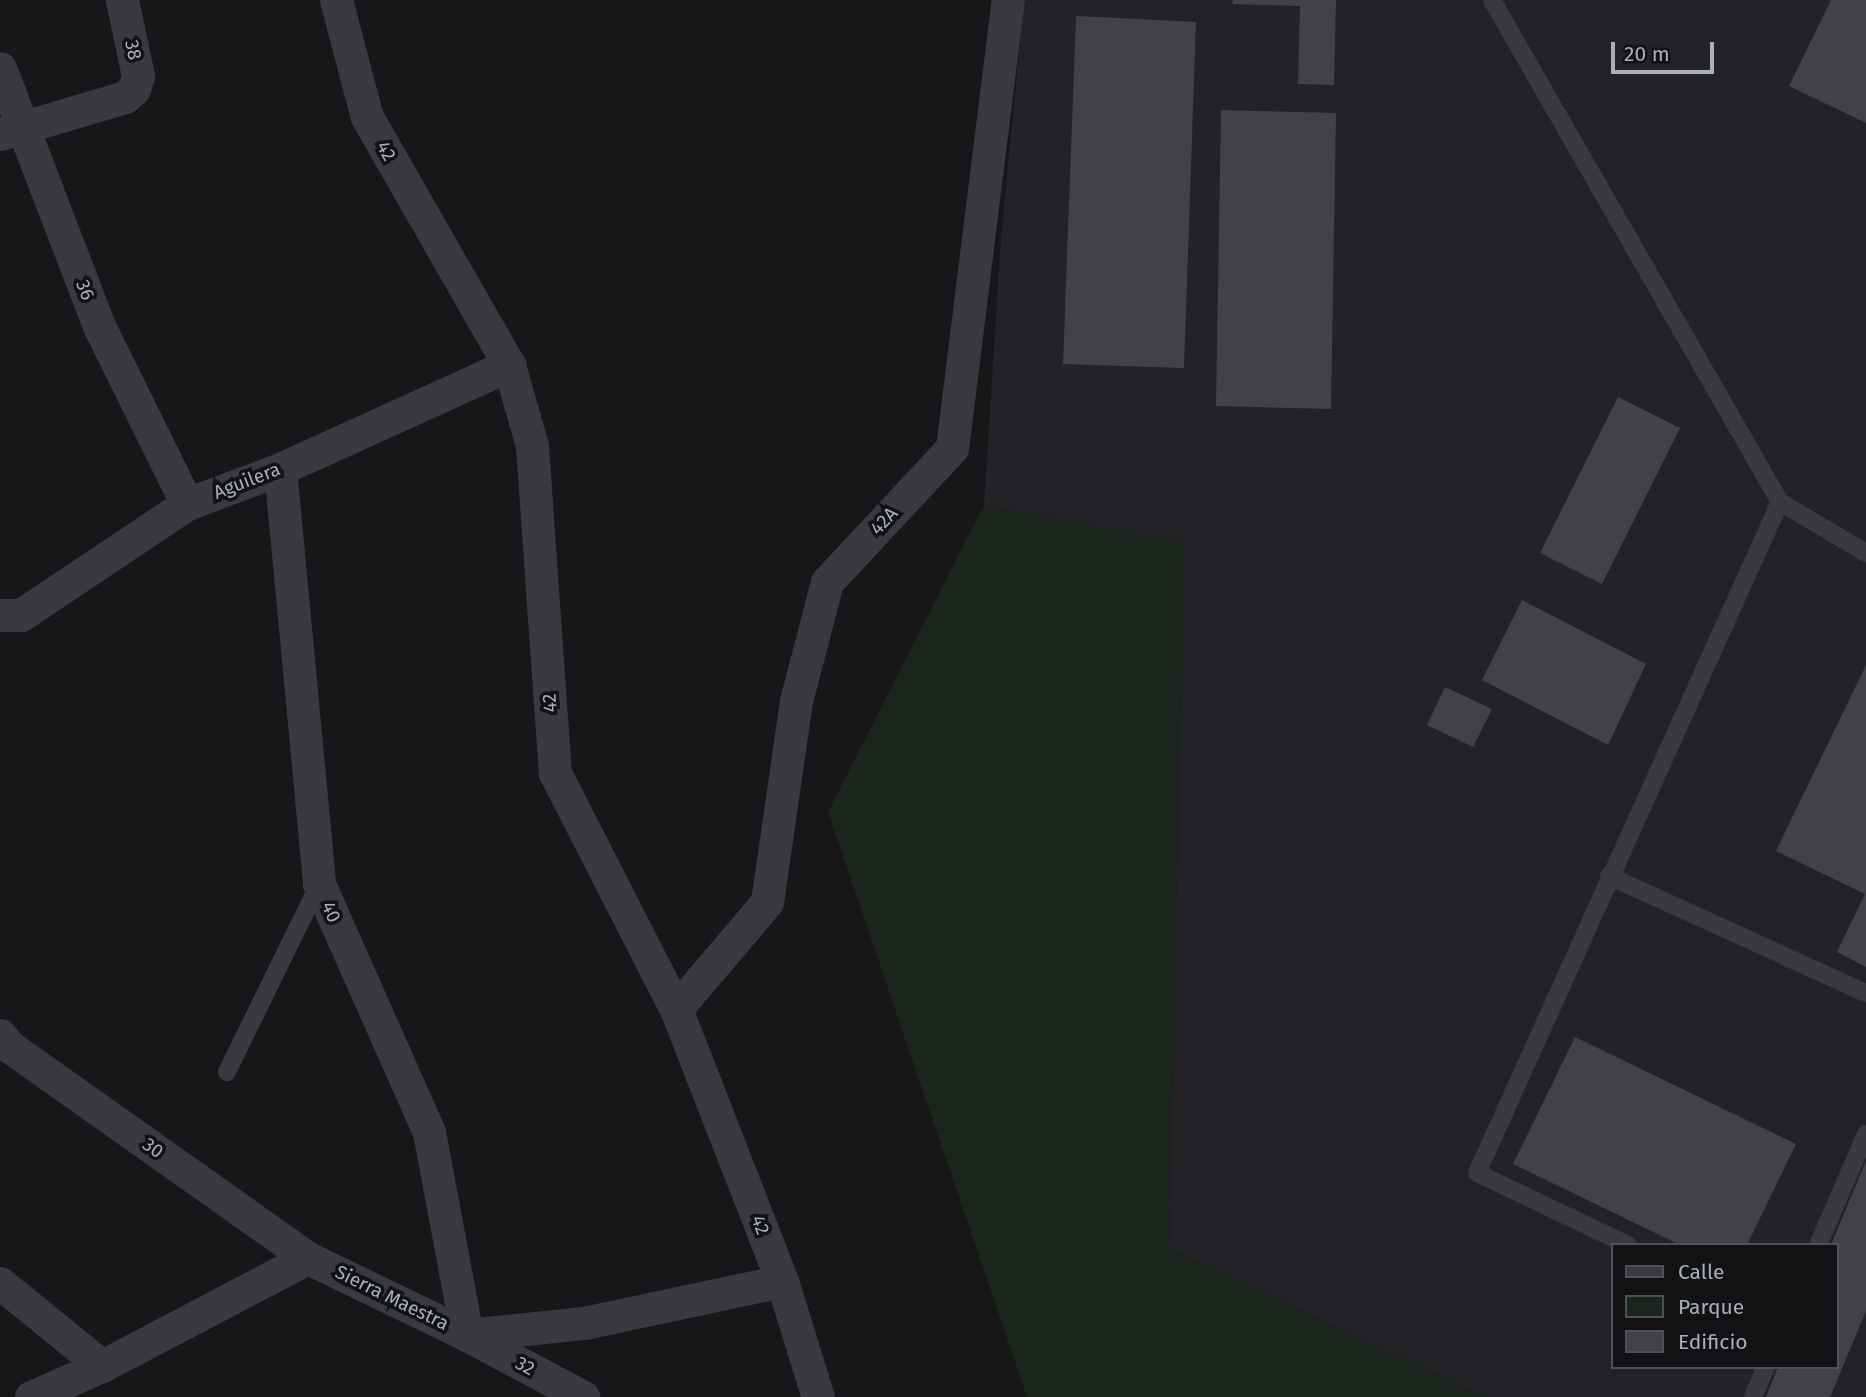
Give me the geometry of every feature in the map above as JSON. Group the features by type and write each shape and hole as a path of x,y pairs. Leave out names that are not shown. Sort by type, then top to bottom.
{"street":[{"name":"38","path":"13,132 125,97 138,76 122,0"},
{"name":"42","path":"336,0 367,117 509,365 532,446 555,773 676,1009 782,1281 818,1397"},
{"name":"42A","path":"676,1009 767,902 796,701 827,582 952,448 1007,0"},
{"name":"36","path":"0,68 13,132 100,328 187,504"},
{"name":"Aguilera","path":"0,615 21,615 187,504 280,469 509,365"},
{"name":"40","path":"280,469 319,884 429,1132 467,1335"},
{"name":"30","path":"0,1035 10,1047 308,1258"},
{"name":"Sierra Maestra","path":"308,1258 467,1335 584,1323 782,1281"},
{"path":"33,1397 102,1366 308,1258"},
{"path":"0,1283 102,1366"},
{"name":"32","path":"467,1335 583,1397"}],"lane":[{"path":"1492,0 1780,502 1866,553"},
{"path":"1624,1243 1477,1173 1780,502"},
{"path":"1609,876 1866,993"},
{"path":"227,1072 319,884"},
{"path":"1819,1243 1866,1134"},
{"path":"1753,1397 1765,1369"}],"shaded area":[{"path":"1024,0 1866,0 1866,1397 1485,1397 1169,1248 1184,543 984,505 1001,238"}],"green space":[{"path":"984,505 1184,542 1169,1248 1485,1397 1027,1397 828,812"}],"building":[{"path":"1233,0 1336,0 1334,85 1298,84 1300,6 1232,4"},
{"path":"1831,0 1866,0 1866,123 1789,86"},
{"path":"1076,16 1196,22 1184,368 1063,364"},
{"path":"1221,110 1336,113 1331,409 1216,406"},
{"path":"1618,397 1680,428 1602,584 1540,553"},
{"path":"1522,600 1646,664 1608,745 1482,680"},
{"path":"1866,665 1866,967 1837,952 1865,894 1776,851"},
{"path":"1445,687 1492,709 1473,747 1427,725"},
{"path":"1575,1037 1796,1144 1748,1243 1676,1243 1513,1164"},
{"path":"1866,1161 1866,1311 1830,1397 1766,1397 1777,1369 1838,1369 1838,1243 1832,1243"}]}
